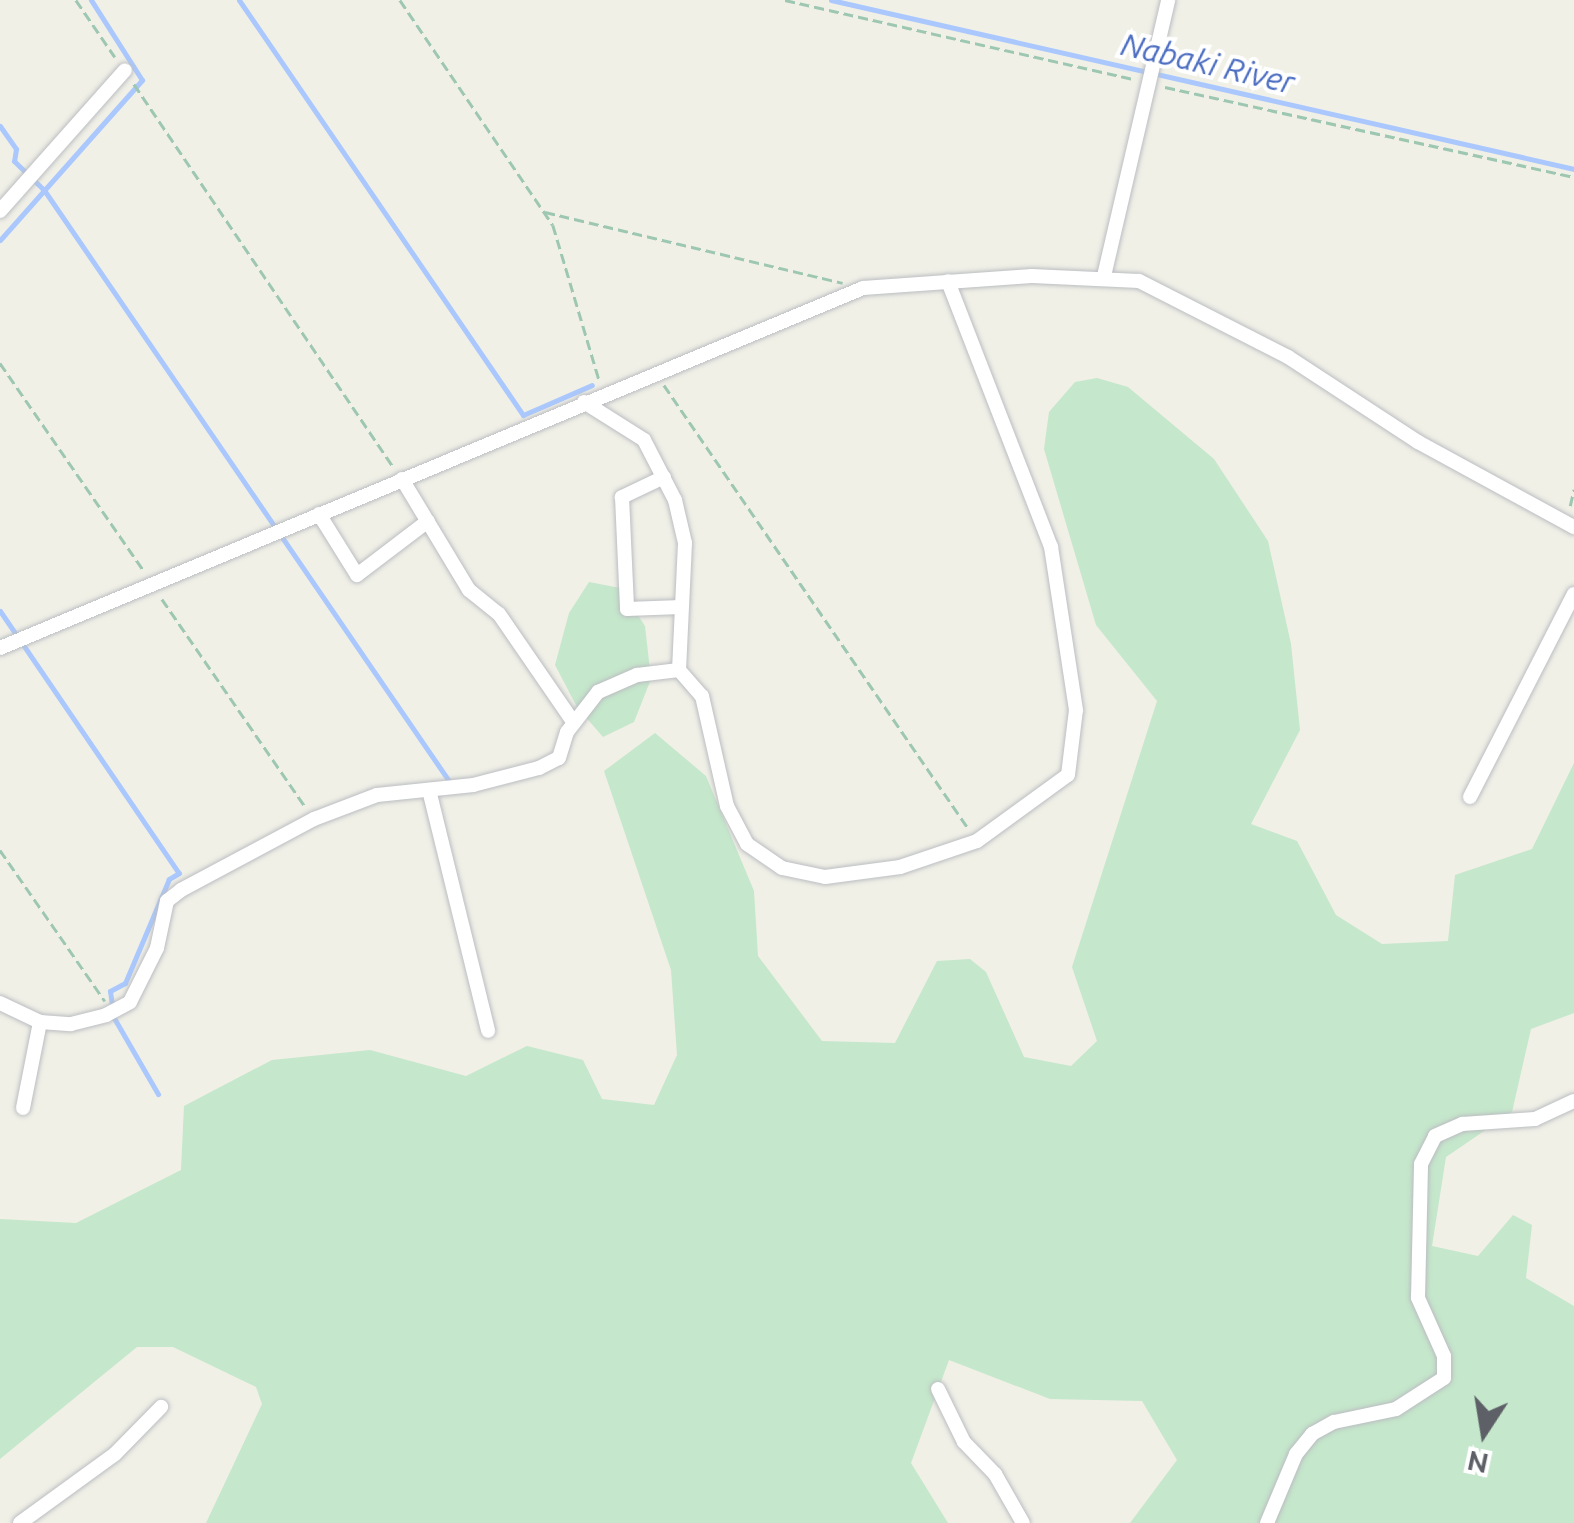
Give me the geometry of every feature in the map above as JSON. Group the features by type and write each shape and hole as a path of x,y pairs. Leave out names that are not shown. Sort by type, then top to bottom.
{"street":[{"path":"1104,276 1168,0"},
{"path":"0,211 125,70"},
{"path":"0,648 851,291 948,281 1104,276 1180,297 1570,525"},
{"path":"584,402 644,440 664,477 685,543 679,670 702,696 736,826 748,844 782,868 856,878 977,841 1068,774 1076,710 1052,547 948,281"},
{"path":"664,477 622,497 627,609 681,608"},
{"path":"402,479 469,590 499,614 574,723"},
{"path":"320,514 358,575 428,521"},
{"path":"1470,797 1574,594"},
{"path":"0,1002 40,1022 70,1024 115,1010 130,1002 157,948 167,901 181,890 314,819 377,795 429,790 539,768 558,758 574,723 598,692 617,680 679,670"},
{"path":"429,790 488,1032"},
{"path":"22,1108 40,1022"},
{"path":"1267,1523 1296,1454 1312,1434 1334,1422 1396,1409 1444,1378 1444,1356 1418,1298 1422,1164 1435,1136 1462,1124 1510,1126 1574,1101"},
{"path":"938,1388 964,1442 995,1474 1024,1523"},
{"path":"20,1523 115,1454 160,1407"}],"path":[{"path":"76,0 402,479"},
{"path":"400,0 545,212 604,394"},
{"path":"785,0 1574,177"},
{"path":"545,212 838,278 851,291"},
{"path":"655,372 977,841"},
{"path":"1570,525 1574,489"},
{"path":"0,850 115,1010"}],"green space":[{"path":"1097,378 1128,387 1214,459 1268,541 1291,644 1300,730 1251,824 1297,841 1336,915 1382,944 1448,941 1455,875 1532,849 1574,763 1574,1013 1531,1029 1512,1112 1446,1157 1432,1246 1478,1256 1513,1215 1532,1225 1526,1278 1574,1306 1574,1523 1130,1523 1177,1460 1142,1401 1050,1399 949,1360 911,1463 948,1523 206,1523 262,1404 256,1387 173,1347 137,1347 0,1459 0,1219 76,1223 181,1170 184,1106 272,1060 370,1050 466,1076 527,1046 583,1060 602,1099 654,1105 677,1055 671,970 604,771 655,733 706,776 754,891 758,956 822,1041 895,1043 937,961 970,959 986,972 1024,1057 1071,1066 1097,1041 1072,967 1157,701 1096,625 1044,449 1049,412 1075,382"},
{"path":"589,582 620,588 645,626 651,679 634,722 603,737 577,707 555,665 569,613"}],"waterway":[{"path":"0,240 142,80 91,0"},
{"path":"239,0 523,415 592,385"},
{"name":"Nabaki River","path":"831,0 1574,169"},
{"path":"0,126 16,149 14,161 44,190 449,781"},
{"path":"0,611 179,873 169,879 125,983 110,991 114,1018 158,1094"}]}
